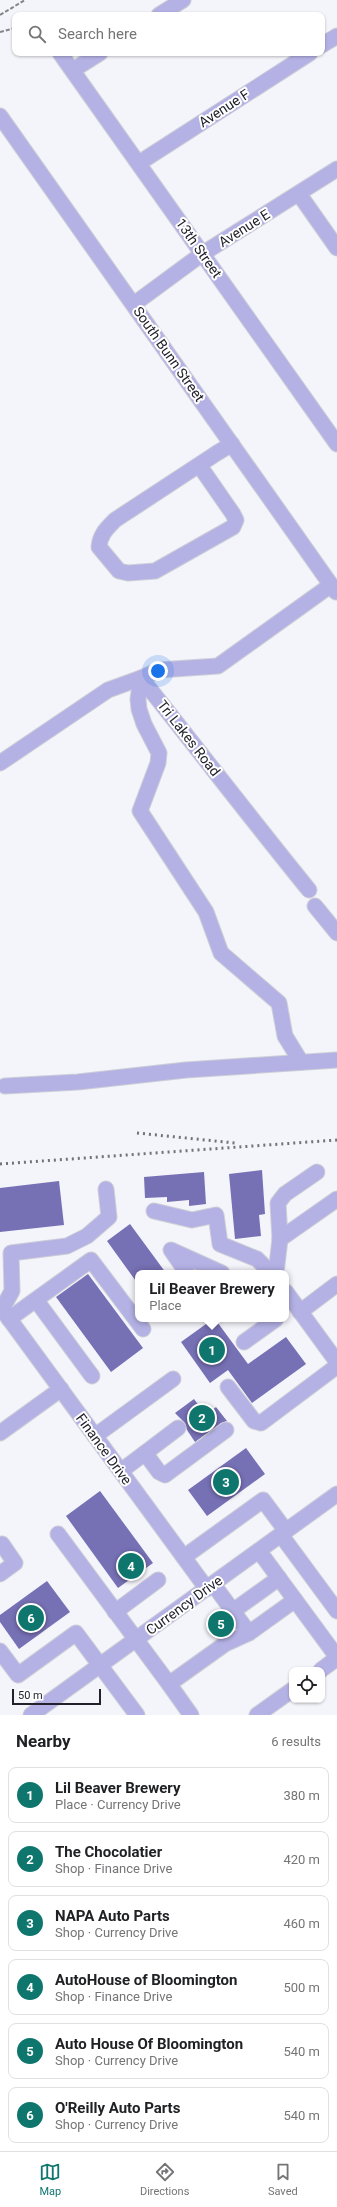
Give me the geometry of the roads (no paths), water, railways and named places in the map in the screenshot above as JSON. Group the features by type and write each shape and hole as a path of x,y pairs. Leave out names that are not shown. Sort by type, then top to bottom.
{"street":[{"path":"164,12 183,0"},
{"path":"325,43 337,36"},
{"name":"13th Street","path":"62,56 337,444"},
{"path":"73,70 95,56"},
{"name":"Avenue F","path":"139,163 305,56"},
{"name":"South Bunn Street","path":"0,116 334,589"},
{"name":"Avenue E","path":"134,304 202,254 337,169"},
{"path":"299,194 337,248"},
{"path":"199,465 233,514 236,520 233,528 154,571 128,573 119,571 100,547 100,539 114,520 199,465 232,444"},
{"path":"0,763 108,690 159,670 218,666 334,589"},
{"path":"141,678 138,699 139,709 144,724 159,753 158,763 140,811 206,912 220,953 279,1003 284,1036 301,1062"},
{"name":"Tri Lakes Road","path":"141,678 185,730 218,776 309,890"},
{"path":"315,906 337,933"},
{"path":"5,1086 78,1082 186,1070 337,1060"},
{"path":"276,1270 280,1239 278,1203 285,1194 317,1172"},
{"path":"6,1314 12,1291 11,1253 67,1246 87,1236 109,1217 106,1189"},
{"path":"280,1239 337,1199"},
{"path":"154,1211 192,1220 216,1216 220,1244 257,1259 268,1270"},
{"path":"186,1270 171,1250 215,1270"},
{"path":"6,1314 36,1300 91,1260 135,1318"},
{"path":"294,1310 337,1284"},
{"path":"289,1299 294,1310 337,1362"},
{"path":"36,1300 92,1376"},
{"name":"Finance Drive","path":"6,1314 184,1557 233,1611 249,1633"},
{"path":"138,1322 143,1329"},
{"path":"244,1342 272,1322"},
{"path":"228,1387 254,1421 260,1423 337,1366"},
{"path":"95,1436 172,1379"},
{"path":"0,1433 61,1389"},
{"path":"121,1471 178,1428"},
{"path":"145,1453 159,1472 165,1475 226,1430"},
{"name":"Currency Drive","path":"39,1713 100,1665 337,1494"},
{"path":"184,1557 263,1500 337,1610"},
{"path":"58,1534 115,1612 137,1639 191,1715"},
{"path":"0,1545 2,1544 16,1563 0,1574"},
{"path":"259,1551 337,1658 325,1667"},
{"path":"233,1611 279,1578"},
{"path":"115,1612 158,1580"},
{"path":"169,1684 225,1644 249,1633 295,1600"},
{"path":"0,1650 18,1675 76,1633 137,1715"},
{"path":"257,1715 289,1692"}],"railway":[{"path":"137,1133 235,1143"},
{"path":"0,1164 337,1140"}],"place":[{"name":"Lil Beaver Brewery","path":"212,1350"},
{"name":"The Chocolatier","path":"202,1418"},
{"name":"NAPA Auto Parts","path":"226,1482"},
{"name":"AutoHouse of Bloomington","path":"131,1566"},
{"name":"O'Reilly Auto Parts","path":"31,1618"},
{"name":"Auto House Of Bloomington","path":"221,1624"}]}
